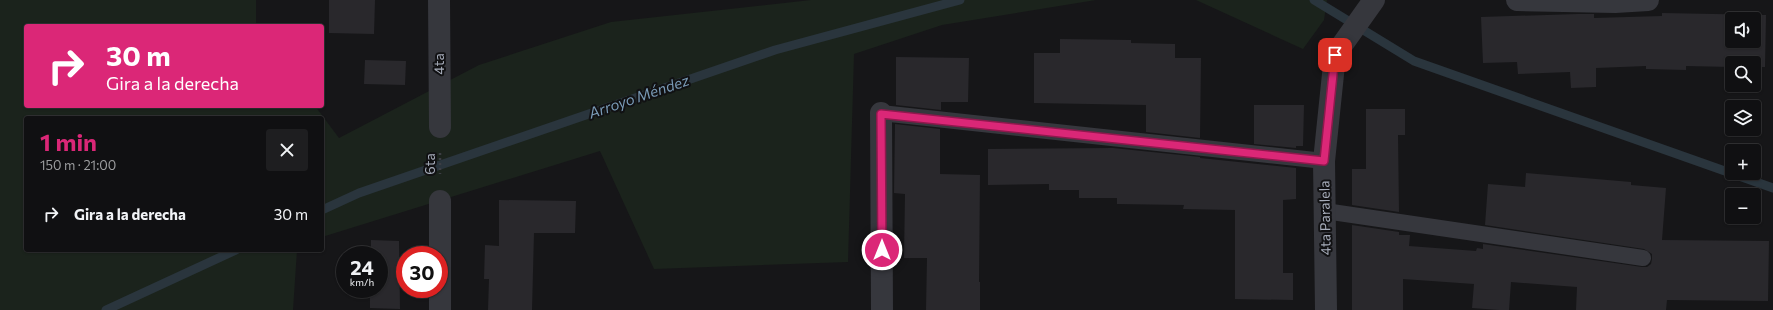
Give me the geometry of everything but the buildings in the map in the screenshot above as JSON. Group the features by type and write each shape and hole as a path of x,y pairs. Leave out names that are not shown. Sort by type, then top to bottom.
{"street":[{"name":"4ta","path":"439,0 440,127"},
{"name":"4ta Paralela","path":"1326,310 1324,161 1335,55 1374,0"},
{"path":"1517,0 1615,2 1648,0"},
{"path":"881,114 882,310"},
{"path":"440,201 440,310"}],"lane":[{"path":"881,114 1324,161"},
{"path":"1325,211 1643,258"}],"path":[{"name":"6ta","path":"440,127 440,201"}],"shaded area":[{"path":"0,0 256,0 256,24 24,24 24,108 316,108 322,116 24,116 24,252 297,252 293,310 0,310"},
{"path":"811,0 1096,0 942,25 854,54 848,262 654,269 600,151 324,236 324,118 339,138 479,65 611,22"},
{"path":"1196,0 1327,0 1324,20 1303,49"}],"waterway":[{"name":"Arroyo Méndez","path":"324,209 359,193 775,50 960,0"},
{"path":"1314,0 1414,61 1773,188"},
{"name":"Arroyo Méndez","path":"106,310 232,252"}],"route":[{"path":"882,250 881,114 1324,161 1335,55"}]}
